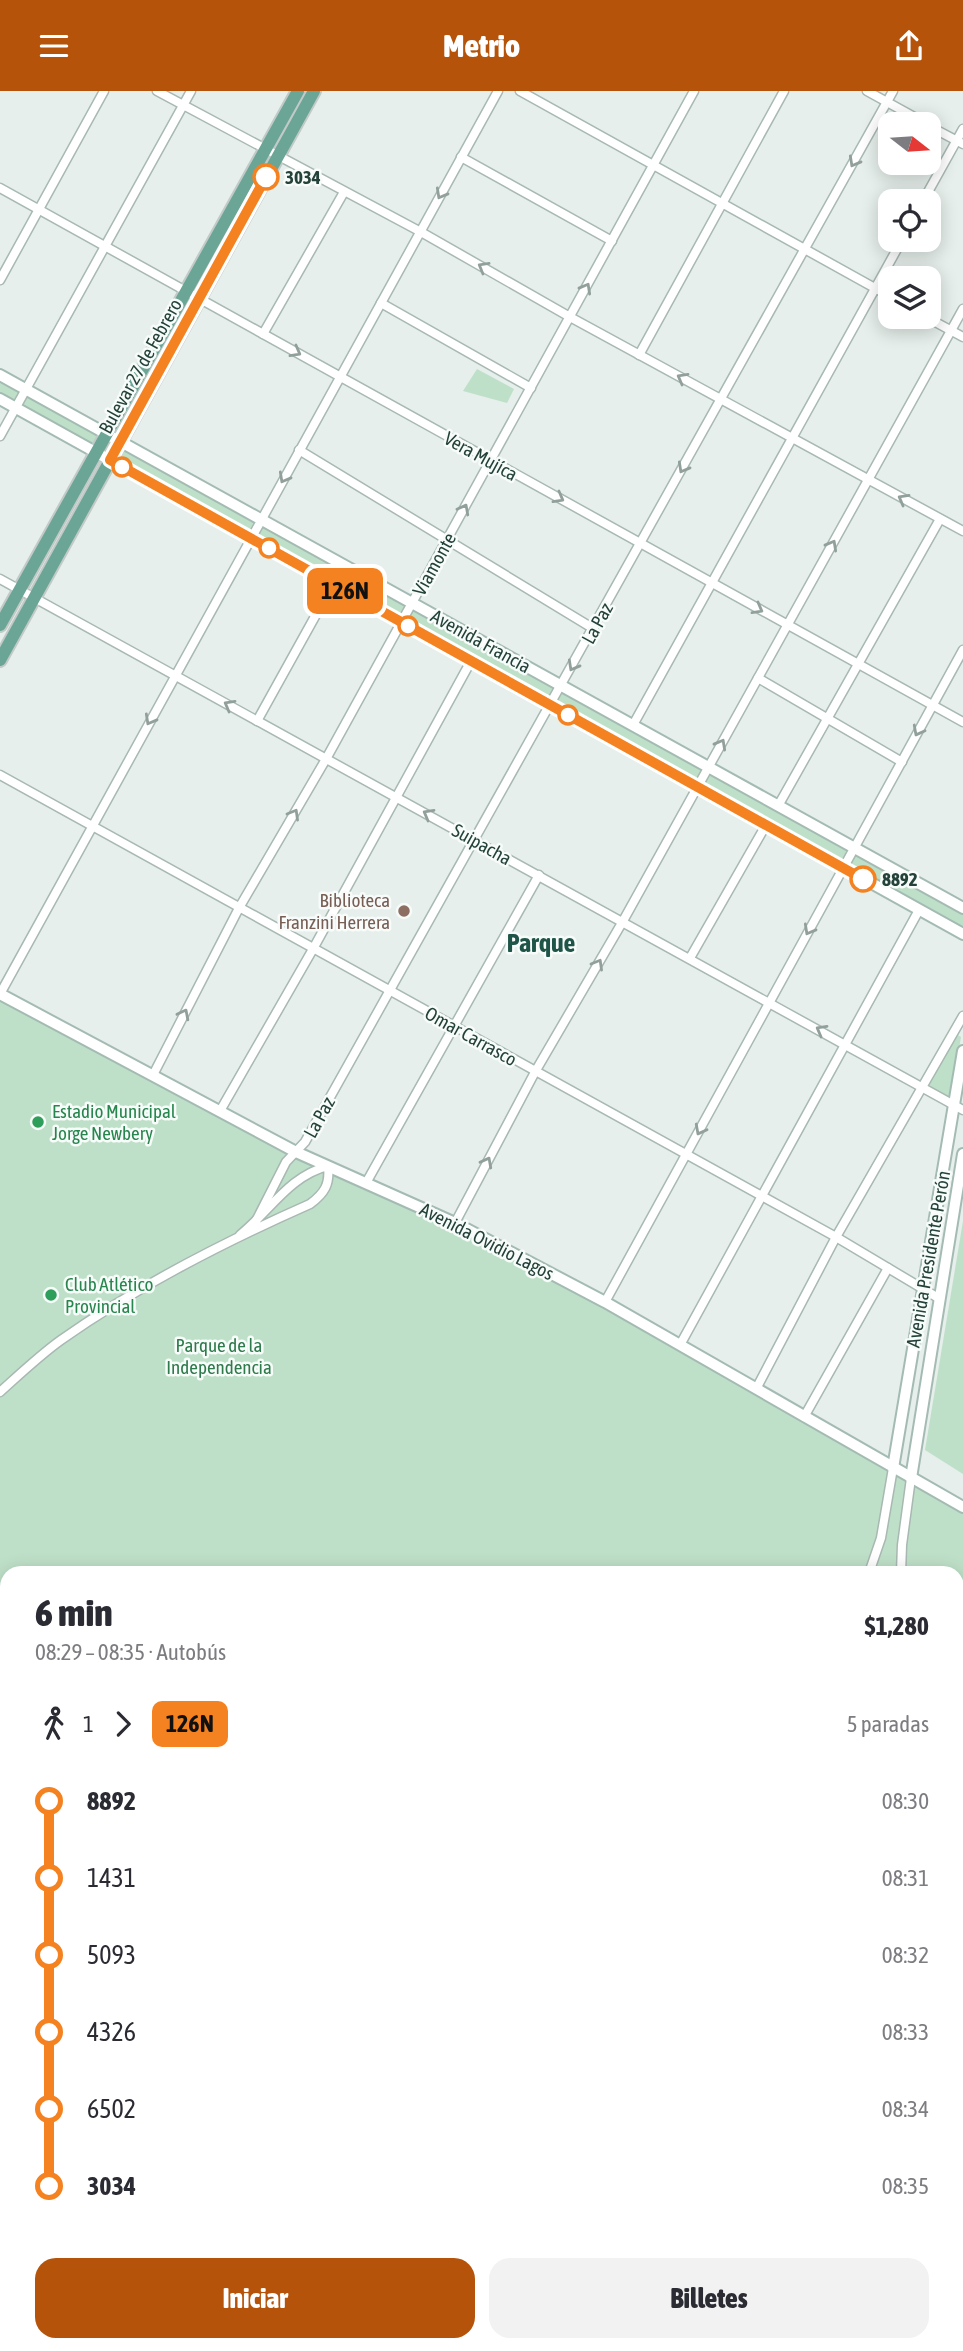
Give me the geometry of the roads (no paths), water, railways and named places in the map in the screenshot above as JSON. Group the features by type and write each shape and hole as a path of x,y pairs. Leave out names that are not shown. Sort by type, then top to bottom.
{"main road":[{"name":"Bulevar 27 de Febrero","path":"0,625 298,91"},
{"name":"Bulevar 27 de Febrero","path":"0,660 314,91"},
{"name":"Avenida Francia","path":"0,375 963,908"},
{"name":"Avenida Francia","path":"0,399 963,934"},
{"name":"Avenida Ovidio Lagos","path":"0,994 296,1152 455,1223 605,1302 963,1507"},
{"name":"Avenida Presidente Perón","path":"892,1468 923,1289 959,1107 963,1051"},
{"name":"Avenida Presidente Perón","path":"911,1478 963,1154"}],"street":[{"path":"0,280 104,91"},
{"path":"157,91 421,232 570,317 963,531"},
{"path":"0,436 191,91"},
{"path":"0,994 498,91"},
{"path":"520,91 878,290"},
{"name":"Viamonte","path":"153,1075 239,908 448,540 694,91"},
{"path":"639,355 784,91"},
{"path":"867,91 905,112"},
{"name":"La Paz","path":"254,1224 286,1162 305,1142 389,989 476,840 894,91"},
{"path":"931,189 960,142 963,129"},
{"path":"942,132 960,142"},
{"path":"461,157 612,241"},
{"name":"Vera Mujíca","path":"0,188 963,722"},
{"path":"263,334 344,192"},
{"path":"633,725 895,252"},
{"path":"381,303 531,388"},
{"path":"455,1223 535,1072 623,921 963,309"},
{"path":"941,325 963,337"},
{"path":"299,450 594,628"},
{"path":"778,806 940,519"},
{"name":"Suipacha","path":"0,579 959,1107"},
{"path":"257,721 333,584"},
{"path":"605,1302 963,650"},
{"path":"220,1111 313,949 471,661"},
{"path":"758,678 902,762"},
{"name":"Omar Carrasco","path":"0,775 836,1237 940,1299"},
{"path":"691,958 766,825"},
{"path":"366,1183 538,875"},
{"path":"680,1345 760,1195 919,910"},
{"path":"756,1389 836,1237 963,1016"},
{"path":"0,1391 59,1341 89,1321 206,1252 310,1204 321,1196 328,1185 328,1166 297,1179 240,1235"},
{"path":"804,1417 888,1268"},
{"path":"871,1566 881,1538 892,1468"},
{"path":"901,1566 911,1478"}],"place":[{"name":"3034","path":"266,177"},
{"name":"8892","path":"863,879"},
{"name":"Biblioteca Franzini Herrera","path":"404,911"},
{"name":"Estadio Municipal Jorge Newbery","path":"38,1122"},
{"name":"Club Atlético Provincial","path":"51,1295"}],"district":[{"name":"Parque","path":"541,943"}],"park label":[{"name":"Parque de la Independencia","path":"219,1356"}]}
